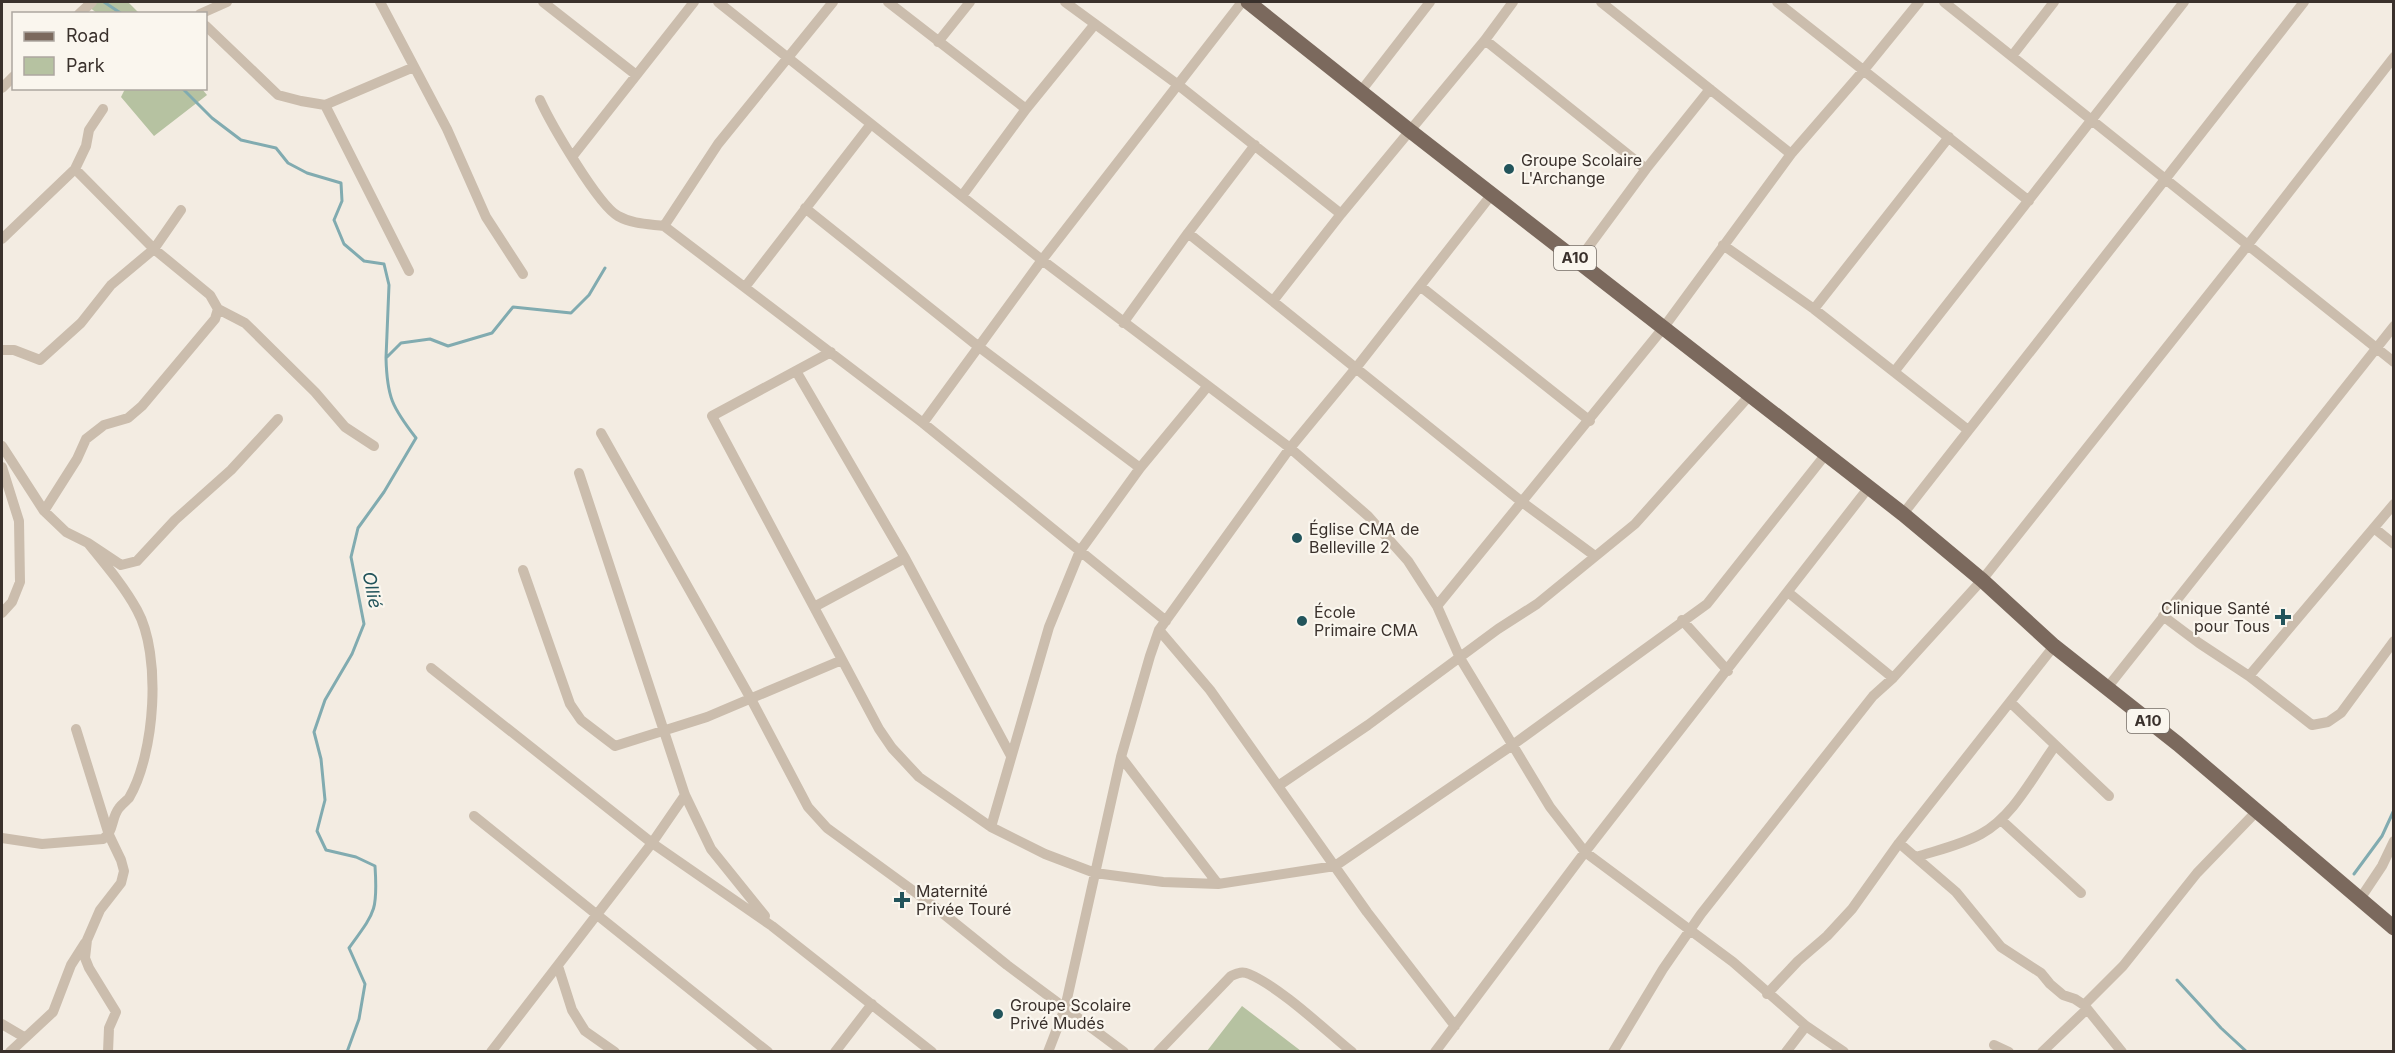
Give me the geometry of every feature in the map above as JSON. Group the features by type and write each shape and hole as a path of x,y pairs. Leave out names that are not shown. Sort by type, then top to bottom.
{"main road":[{"name":"A10","path":"1248,2 1408,130 1903,514 1982,580 2054,646 2178,744 2256,813 2394,928"}],"street":[{"path":"204,12 227,2"},
{"path":"380,2 447,129 486,217 523,274"},
{"path":"543,2 635,74"},
{"path":"572,157 635,74 694,2"},
{"path":"718,2 1042,260 1290,448 1368,516 1408,561 1437,606 1460,658 1550,807 1585,852 1733,962 1806,1026 1844,1052"},
{"path":"664,226 718,144 833,2"},
{"path":"888,2 1026,109"},
{"path":"938,42 970,2"},
{"path":"1065,2 1177,84 1341,214"},
{"path":"923,423 1042,260 1242,2"},
{"path":"1362,91 1430,2"},
{"path":"1273,301 1408,130 1485,40 1513,2"},
{"path":"1601,2 1791,154"},
{"path":"1777,2 2029,201"},
{"path":"1437,606 1590,421 1664,327 1791,154 1919,2"},
{"path":"1944,2 2394,362"},
{"path":"2012,56 2054,2"},
{"path":"1894,372 2184,2"},
{"path":"1903,514 2304,2"},
{"path":"962,196 1026,109 1095,24"},
{"path":"207,27 278,94 325,105 414,67"},
{"path":"1485,40 1646,169"},
{"path":"1613,1052 1690,929 1851,723 1873,696 1893,678 1982,580 2394,57"},
{"path":"1578,261 1646,169 1710,89"},
{"path":"540,100 572,157 600,198 616,216 632,222 664,226 923,423 1080,551 1163,625 1367,912 1455,1026"},
{"path":"325,105 409,271"},
{"path":"2,239 75,169 86,147 89,130 103,109"},
{"path":"744,286 871,124"},
{"path":"1814,309 1949,137"},
{"path":"1123,323 1255,145"},
{"path":"75,169 154,249 210,295 218,309 245,323 315,392 345,427 374,446"},
{"path":"1048,1052 1065,1008 1121,758 1163,625 1290,448 1356,368 1492,194"},
{"path":"805,208 980,347 1140,468"},
{"path":"2,350 14,350 40,360 81,323 111,285 154,249 181,210"},
{"path":"1188,233 1522,502 1595,556"},
{"path":"1723,245 1814,309 1968,430"},
{"path":"1420,286 1590,421"},
{"path":"44,511 77,459 86,439 104,426 128,418 142,406 216,319 218,309"},
{"path":"2108,688 2375,347 2394,326"},
{"path":"831,352 712,416 879,729 892,748 919,777 991,827 1045,854 1095,873 1163,882 1218,884 1335,866 1514,744 1707,604 1826,454"},
{"path":"796,371 905,558 1011,756"},
{"path":"991,827 1049,627 1080,551 1140,468 1207,387"},
{"path":"1278,786 1498,629 1538,604 1635,524 1750,394"},
{"path":"2,446 44,511 66,532 88,543 121,565 137,561 175,520 231,470 278,418"},
{"path":"601,433 751,699 798,791 827,828 930,903 1124,1052"},
{"path":"2,467 19,521 20,572 20,582 12,602 2,613"},
{"path":"579,473 685,795 711,849 772,926"},
{"path":"1435,1052 1585,852 1789,593 1869,487"},
{"path":"2249,676 2394,504"},
{"path":"2374,528 2394,544"},
{"path":"2,838 42,844 103,839 109,835 118,809 128,798 141,768 150,722 154,679 150,645 138,610 88,543"},
{"path":"814,607 905,558"},
{"path":"523,570 570,704 581,720 615,746 665,732 751,699 842,660"},
{"path":"1789,593 1893,678"},
{"path":"2163,616 2249,676 2312,725 2328,722 2342,713 2394,641"},
{"path":"1682,621 1728,670"},
{"path":"1767,994 1839,923 2054,646"},
{"path":"431,668 652,843 772,926 933,1052"},
{"path":"2011,703 2109,796"},
{"path":"10,1052 53,1012 71,965 87,940 100,910 121,884 124,871 122,860 109,835 76,729"},
{"path":"1916,857 1963,843 1983,833 2001,820 2055,746"},
{"path":"1121,758 1218,884"},
{"path":"491,1052 652,843 685,795"},
{"path":"2042,1052 2123,966 2197,873 2256,813"},
{"path":"474,816 768,1052"},
{"path":"2001,820 2081,893"},
{"path":"2360,899 2382,866 2394,841"},
{"path":"1899,843 1956,892 2001,946 2041,973 2063,995 2075,999 2085,1007 2122,1052"},
{"path":"87,940 85,958 89,969 116,1012 109,1028 108,1052"},
{"path":"558,966 572,1010 585,1031 615,1052"},
{"path":"1158,1052 1232,976 1241,972 1250,974 1280,994 1352,1052"},
{"path":"835,1052 872,1004"},
{"path":"2,1024 24,1037"},
{"path":"1786,1052 1806,1026"},
{"path":"1994,1045 2009,1052"}],"green space":[{"path":"82,2 128,2 138,12 96,12"},
{"path":"124,90 203,90 207,95 154,136 121,97"},
{"path":"1242,1006 1301,1051 1207,1051"}],"waterway":[{"path":"104,2 119,12"},
{"path":"184,90 212,118 241,140 276,148 288,163 307,173 341,183 342,201 334,220 344,244 364,261 384,264 389,285 386,358"},
{"name":"Ollié","path":"347,1052 359,1019 365,984 349,948 373,910 376,893 375,866 356,857 326,850 317,831 325,800 321,759 314,732 325,700 352,654 364,624 351,557 358,528 384,492 416,438 392,401 386,358 401,343 430,339 448,346 492,333 513,307 571,313 589,295 605,268"},
{"path":"2354,874 2382,836 2394,810"},
{"path":"2177,980 2221,1028 2247,1052"}],"place":[{"name":"Groupe Scolaire L'Archange","path":"1509,169"},
{"name":"Église CMA de Belleville 2","path":"1297,538"},
{"name":"Clinique Santé pour Tous","path":"2283,617"},
{"name":"École Primaire CMA","path":"1302,621"},
{"name":"Maternité Privée Touré","path":"902,900"},
{"name":"Groupe Scolaire Privé Mudés","path":"998,1014"}]}
